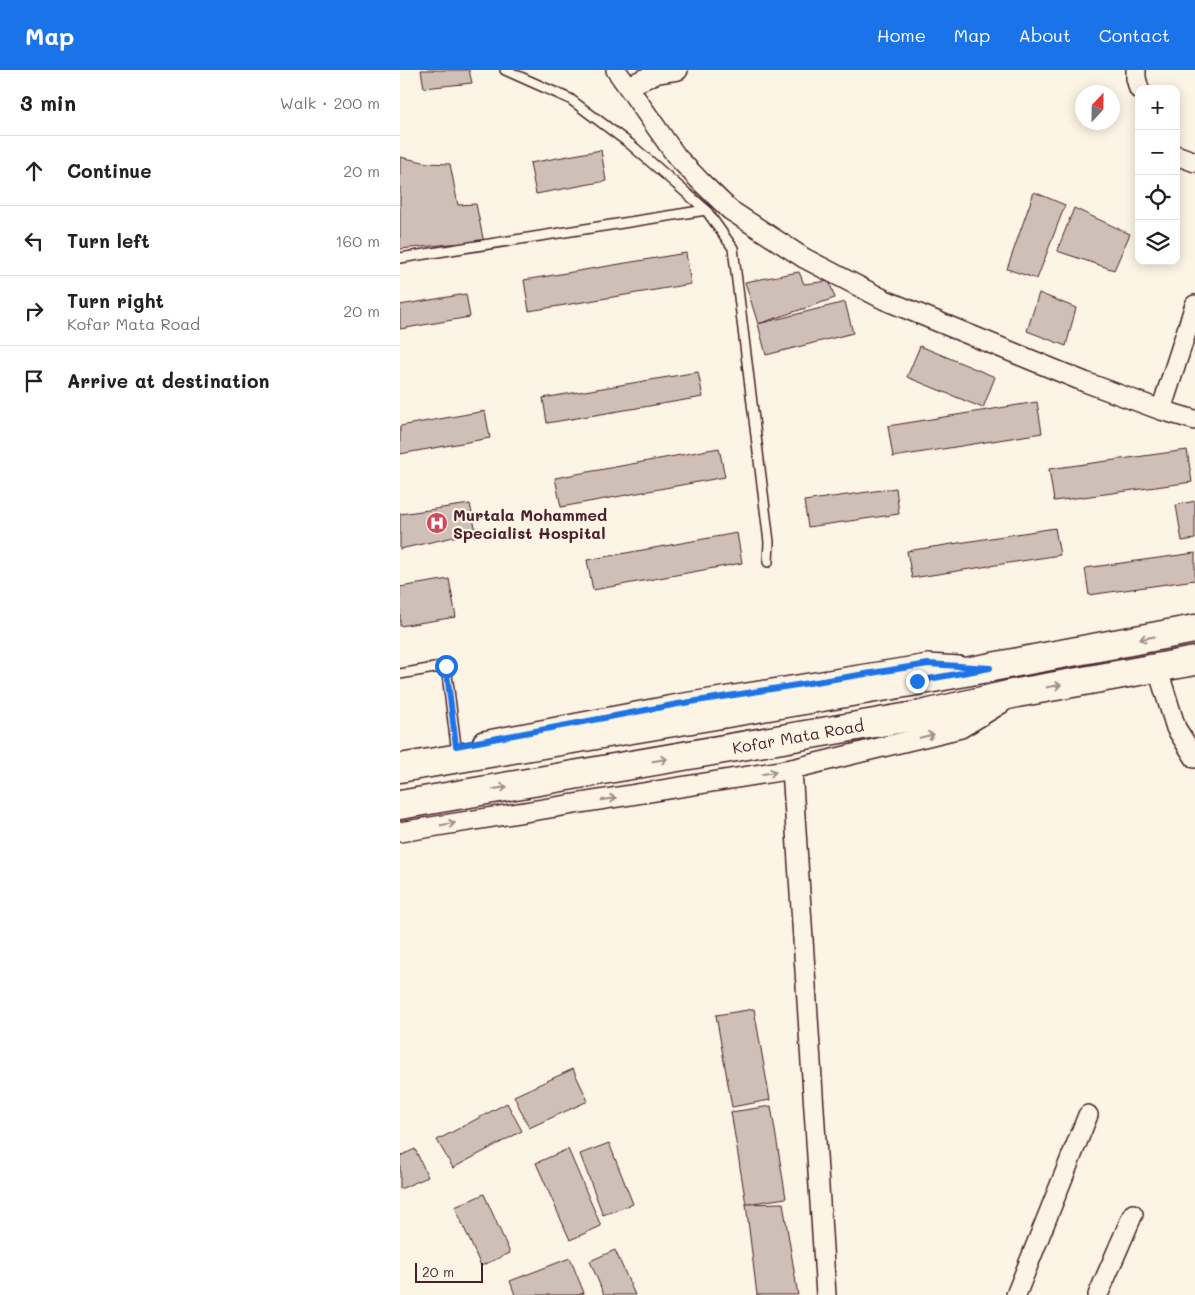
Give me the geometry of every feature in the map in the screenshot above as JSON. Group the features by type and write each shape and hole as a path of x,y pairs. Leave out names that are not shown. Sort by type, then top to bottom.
{"main road":[{"name":"Kofar Mata Road","path":"400,768 917,681 1195,629"},
{"name":"Kofar Mata Road","path":"400,805 921,715 1018,693 1195,661"}],"street":[{"path":"616,70 677,157 702,183 730,210 804,258 885,300 1085,382 1161,410 1195,420"},
{"path":"628,86 658,73 678,70"},
{"path":"1136,70 1138,85"},
{"path":"1180,156 1195,162"},
{"path":"1161,410 1195,305"},
{"path":"400,754 456,746 678,704 928,664 990,668"},
{"path":"1156,667 1176,728 1195,758"},
{"path":"400,832 792,769 961,728 1018,693"},
{"path":"792,769 826,1295"},
{"path":"1016,1295 1088,1115"},
{"path":"1098,1295 1132,1214"}],"lane":[{"path":"505,70 570,99 630,144 706,210 733,248 769,542 768,562"},
{"path":"400,258 706,210"},
{"path":"400,674 446,666 456,746"}],"building":[{"path":"421,70 469,70 472,83 424,88"},
{"path":"601,150 606,181 536,194 530,163"},
{"path":"400,157 428,163 450,164 458,205 476,204 484,243 400,249"},
{"path":"1034,192 1065,205 1037,279 1007,269"},
{"path":"1074,208 1130,234 1114,270 1057,251"},
{"path":"686,253 691,284 529,311 524,280"},
{"path":"799,272 804,284 829,281 835,298 758,324 745,282"},
{"path":"1039,293 1076,308 1066,346 1027,331"},
{"path":"466,294 470,317 400,329 400,305"},
{"path":"845,302 853,333 766,355 758,324"},
{"path":"920,346 995,377 983,408 907,377"},
{"path":"698,372 703,397 547,423 543,398"},
{"path":"1037,402 1042,433 893,457 888,426"},
{"path":"485,411 490,438 400,454 400,426"},
{"path":"719,448 725,477 561,507 555,478"},
{"path":"1187,450 1192,482 1054,501 1049,469"},
{"path":"896,488 899,514 808,527 804,501"},
{"path":"1195,501 1195,539 1182,541 1176,505"},
{"name":"Murtala Mohammed Specialist Hospital","path":"470,504 476,532 400,549 400,514"},
{"path":"1055,528 1060,555 912,578 907,551"},
{"path":"737,533 742,563 593,590 587,560"},
{"path":"1195,553 1195,580 1089,595 1085,568"},
{"path":"449,579 456,617 400,626 400,587"},
{"path":"754,1009 770,1100 732,1107 716,1015"},
{"path":"573,1069 588,1101 529,1128 514,1096"},
{"path":"507,1103 522,1131 453,1168 437,1140"},
{"path":"771,1106 786,1198 746,1204 731,1112"},
{"path":"609,1143 633,1204 603,1215 580,1154"},
{"path":"415,1149 428,1177 400,1189 400,1156"},
{"path":"568,1149 601,1226 570,1240 536,1163"},
{"path":"484,1194 510,1253 481,1266 455,1207"},
{"path":"783,1203 798,1295 757,1295 746,1204"},
{"path":"615,1250 635,1295 604,1295 590,1261"},
{"path":"570,1258 584,1293 578,1295 515,1295 510,1281"}],"place":[{"name":"Murtala Mohammed Specialist Hospital","path":"437,523"}],"route":[{"path":"446,666 456,746 678,704 928,664 990,668 917,681"}]}
